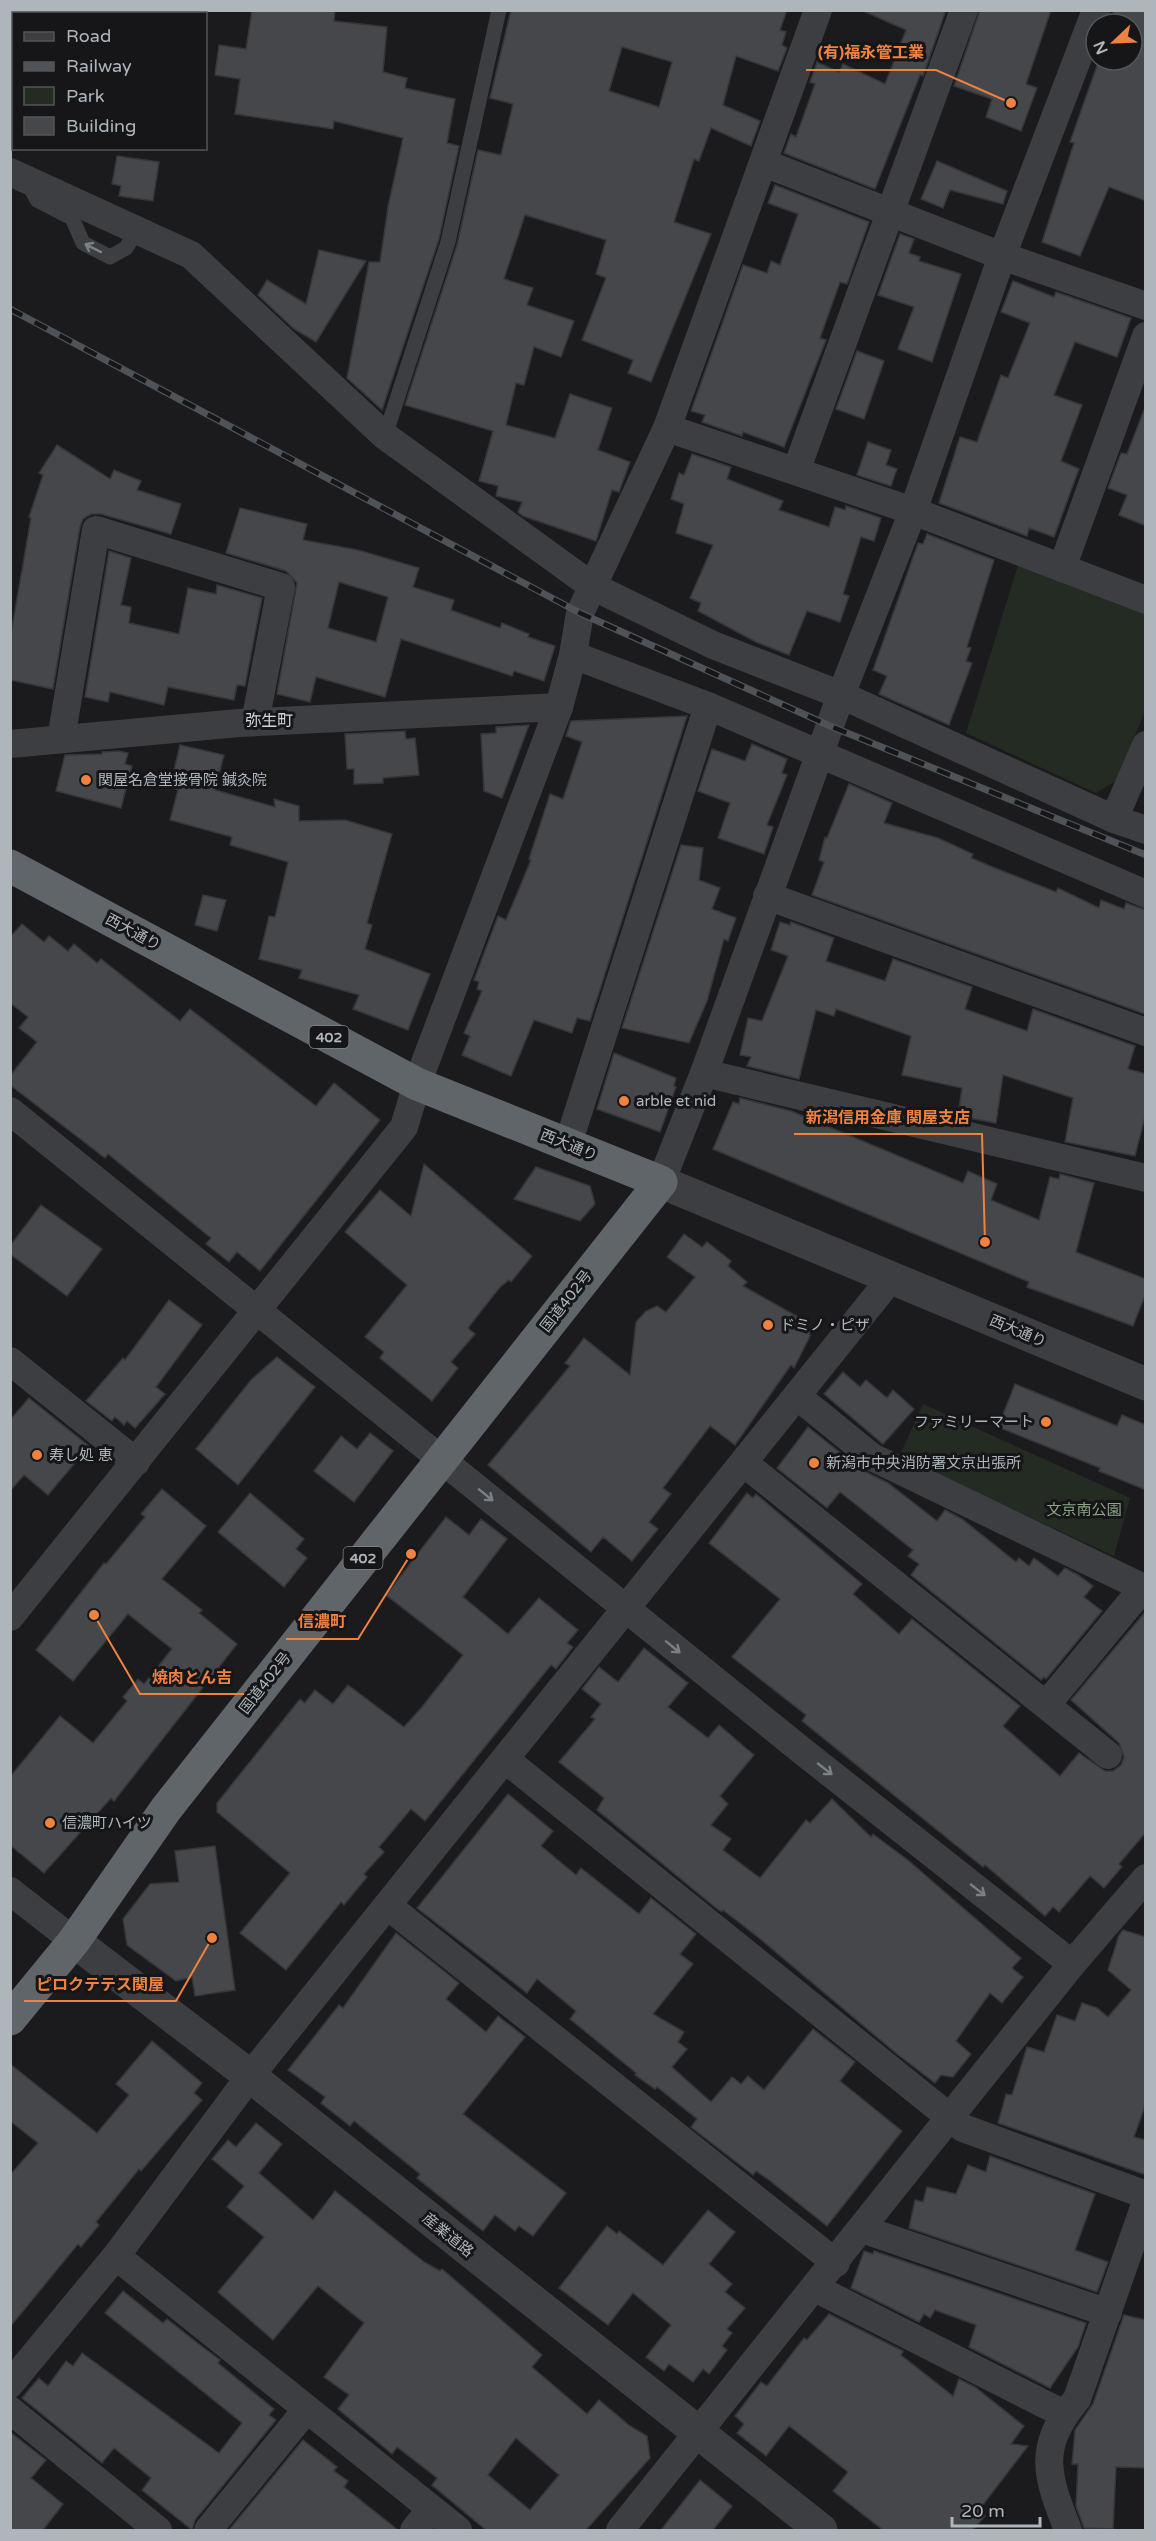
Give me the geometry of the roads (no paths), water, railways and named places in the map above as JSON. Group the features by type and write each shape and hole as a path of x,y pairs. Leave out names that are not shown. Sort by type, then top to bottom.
{"highway":[{"name":"西大通り","path":"10,866 417,1084 661,1182"},
{"name":"国道402号","path":"10,2019 74,1941 166,1809 661,1182"}],"street":[{"path":"13,1608 136,1462 404,1127 417,1084 559,707 573,655 580,613 667,428 818,10"},
{"path":"796,471 964,10"},
{"path":"661,1182 704,1073 818,756 913,511 1002,256 1096,10"},
{"path":"764,163 1002,256 1146,306"},
{"path":"19,176 190,255 385,436 592,586 713,645 841,695 1114,819 1146,830"},
{"path":"1062,568 1146,336"},
{"path":"667,428 913,511 1146,600"},
{"path":"61,739 96,530 281,587 255,722"},
{"path":"573,655 708,706 818,756 1146,894"},
{"path":"568,1144 708,706"},
{"path":"10,744 255,722 559,707"},
{"path":"1114,819 1146,746"},
{"path":"767,896 1146,1032"},
{"path":"704,1073 1146,1178"},
{"path":"10,1111 627,1610 1072,1964"},
{"name":"西大通り","path":"661,1182 1146,1384"},
{"path":"10,2384 116,2256 250,2076 627,1610 892,1277"},
{"path":"10,1361 136,1462"},
{"path":"797,1396 872,1457 1144,1588 1046,1705"},
{"path":"744,1463 1108,1755"},
{"path":"506,1760 963,2128 1146,2195"},
{"path":"621,2530 951,2119 1072,1964 1146,1878"},
{"path":"10,1891 74,1941"},
{"path":"388,1906 836,2263"},
{"name":"産業道路","path":"74,1941 250,2076 821,2530"},
{"path":"1068,2530 1051,2487 1047,2459 1064,2414 1077,2399 1146,2202"},
{"path":"862,2229 1108,2313"},
{"path":"116,2256 307,2409 423,2520 458,2530"},
{"path":"815,2288 1064,2414"},
{"path":"208,2530 307,2409"},
{"path":"10,2410 158,2530"}],"lane":[{"path":"385,436 448,242 499,10"}],"railway":[{"path":"10,309 580,613 830,726 1146,855"}],"place":[{"name":"(有)福永管工業","path":"1011,103"},
{"name":"関屋名倉堂接骨院 鍼灸院","path":"86,780"},
{"name":"arble et nid","path":"624,1101"},
{"name":"新潟信用金庫 関屋支店","path":"985,1242"},
{"name":"ドミノ・ピザ","path":"768,1325"},
{"name":"ファミリーマート","path":"1046,1422"},
{"name":"寿し処 恵","path":"37,1455"},
{"name":"新潟市中央消防署文京出張所","path":"814,1463"},
{"name":"信濃町","path":"411,1554"},
{"name":"焼肉とん吉","path":"94,1615"},
{"name":"信濃町ハイツ","path":"50,1823"},
{"name":"ピロクテテス関屋","path":"212,1938"}],"district":[{"name":"弥生町","path":"269,721"}],"park label":[{"name":"文京南公園","path":"1084,1510"}]}
